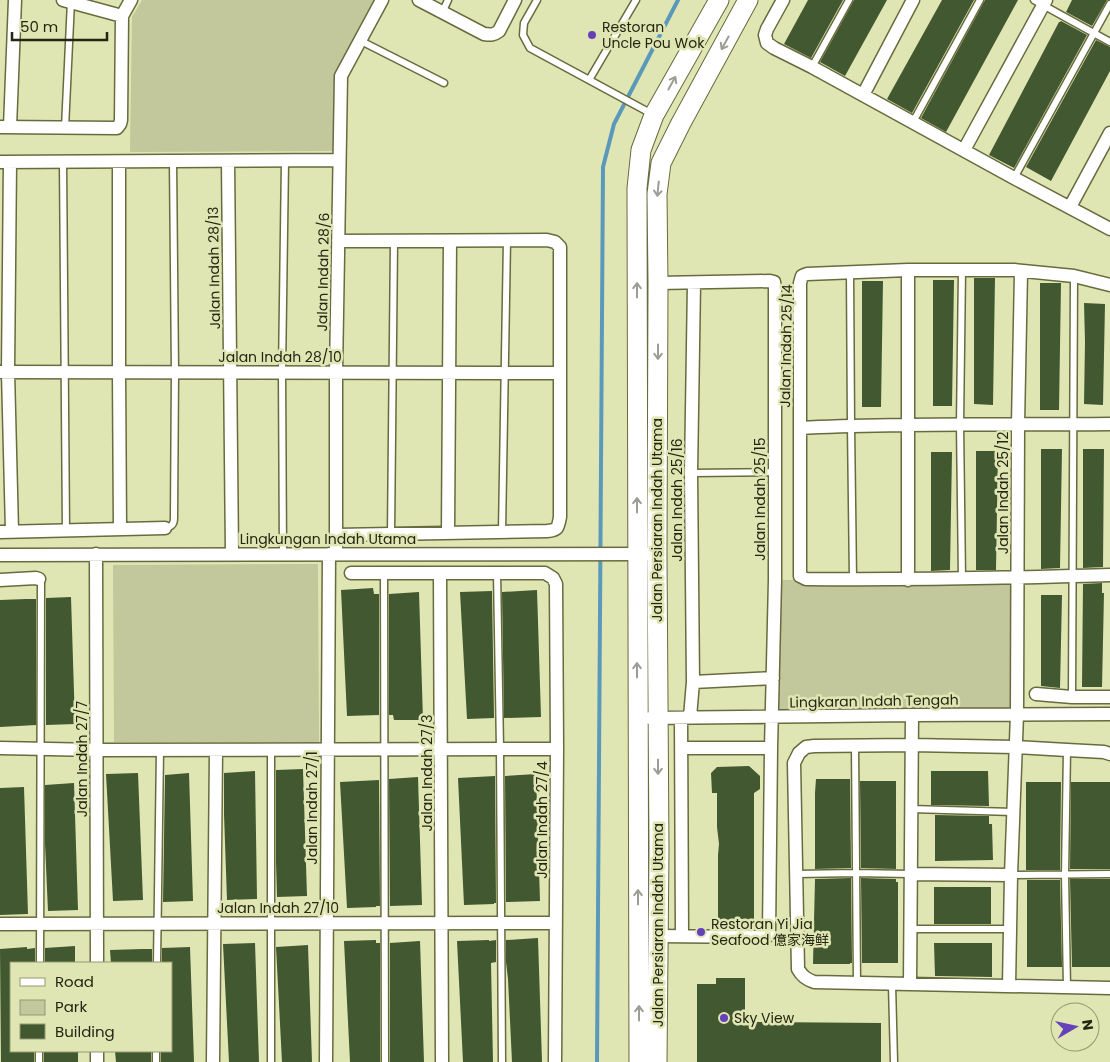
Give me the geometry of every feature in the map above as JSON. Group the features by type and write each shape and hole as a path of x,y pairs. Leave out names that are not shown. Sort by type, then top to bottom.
{"main road":[{"name":"Jalan Persiaran Indah Utama","path":"639,1062 637,188 641,150 654,115 719,0"},
{"name":"Jalan Persiaran Indah Utama","path":"657,1062 657,194 661,163 748,0"}],"street":[{"path":"15,0 5,127 65,128 117,128 120,124 122,16 131,0"},
{"name":"Jalan Indah 28/6","path":"333,554 337,535 336,372 341,76 382,0"},
{"path":"419,0 484,34 490,35 499,31 515,0"},
{"path":"783,0 765,35 767,43 774,48 1110,229"},
{"path":"862,95 913,0"},
{"path":"68,1 122,16"},
{"path":"964,150 1041,2"},
{"path":"1070,207 1110,133"},
{"path":"164,528 6,532 4,372 5,162 339,160"},
{"name":"Jalan Indah 28/13","path":"228,161 232,554"},
{"path":"120,162 120,529"},
{"path":"448,533 450,240"},
{"path":"337,535 547,532 554,530 558,526 560,517 560,247 555,242 547,240 338,241"},
{"path":"908,270 908,580"},
{"name":"Jalan Indah 25/14","path":"853,579 806,579 800,576 800,283 802,276 806,274 908,270 1014,270 1074,276 1110,285"},
{"name":"Jalan Indah 25/12","path":"1009,986 1017,714 1018,424 1021,272"},
{"name":"Jalan Indah 25/15","path":"682,936 766,937 769,935 776,472 776,288 774,282 770,281 694,283"},
{"path":"658,283 694,283"},
{"name":"Jalan Indah 25/16","path":"682,936 681,748 693,682 692,473 694,283"},
{"name":"Jalan Indah 28/10","path":"4,372 560,373"},
{"path":"800,428 908,424 1110,424"},
{"name":"Jalan Indah 27/7","path":"96,554 97,962"},
{"name":"Jalan Indah 27/1","path":"326,1062 328,750 333,554"},
{"name":"Lingkungan Indah Utama","path":"0,555 657,554"},
{"name":"Jalan Indah 27/3","path":"440,573 442,1062"},
{"path":"351,574 497,573"},
{"name":"Jalan Indah 27/4","path":"497,573 545,573 553,578 556,584 555,1062"},
{"path":"853,579 908,580 1110,575"},
{"path":"0,580 39,579"},
{"path":"693,682 773,678"},
{"path":"1036,694 1072,697 1110,697"},
{"name":"Lingkaran Indah Tengah","path":"637,718 1110,714"},
{"path":"910,984 912,715"},
{"path":"1110,754 1016,746 814,746 806,747 799,753 794,763 798,969 807,979 814,982 1110,988"},
{"path":"0,748 97,750 557,749"},
{"path":"681,748 771,748"},
{"path":"213,1062 216,750"},
{"path":"910,874 1011,875"},
{"name":"Jalan Indah 27/10","path":"0,924 556,923"},
{"path":"658,936 682,936"}],"lane":[{"path":"442,13 448,0"},
{"path":"537,0 524,23 524,35 530,48 654,115"},
{"path":"589,80 636,0"},
{"path":"812,67 849,0"},
{"path":"913,122 980,0"},
{"path":"65,128 68,1"},
{"path":"1041,2 1110,42"},
{"path":"1014,178 1110,4"},
{"path":"360,41 444,82"},
{"path":"164,528 170,527 174,523 173,161"},
{"path":"283,554 282,372 285,161"},
{"path":"63,162 66,530"},
{"path":"502,532 507,240"},
{"path":"391,534 394,241"},
{"path":"962,270 960,424 962,579"},
{"path":"850,272 853,579"},
{"path":"1072,697 1074,276"},
{"path":"692,473 776,472"},
{"path":"384,573 386,1062"},
{"path":"497,573 502,1062"},
{"path":"39,579 41,582 40,962"},
{"path":"855,745 857,983"},
{"path":"157,962 160,750"},
{"path":"271,750 271,1062"},
{"path":"1067,750 1065,875 1067,988"},
{"path":"911,810 1013,812"},
{"path":"797,874 910,874"},
{"path":"1011,875 1110,874"},
{"path":"910,929 1010,929"},
{"path":"892,984 894,1062"}],"green space":[{"path":"142,0 374,0 334,75 334,151 130,152 132,17"},
{"path":"318,564 319,742 114,742 113,565"},
{"path":"1017,578 1017,714 772,717 775,580"}],"building":[{"path":"808,0 843,0 811,58 784,44"},
{"path":"854,0 887,0 845,76 820,62"},
{"path":"942,0 974,0 912,113 887,99"},
{"path":"985,0 1018,0 946,132 921,118"},
{"path":"1072,0 1107,0 1092,26 1066,12"},
{"path":"1061,21 1087,35 1014,168 989,155"},
{"path":"1096,40 1110,47 1110,71 1051,181 1026,167"},
{"path":"974,278 995,278 993,405 974,404"},
{"path":"933,280 954,280 952,406 933,406"},
{"path":"862,281 883,281 881,407 862,407"},
{"path":"1040,283 1061,283 1059,410 1040,410"},
{"path":"1084,303 1105,304 1103,405 1084,404"},
{"path":"1041,449 1062,449 1060,568 1041,569"},
{"path":"1083,449 1104,449 1103,567 1083,568"},
{"path":"976,451 998,451 996,570 976,570"},
{"path":"931,452 952,452 950,570 931,571"},
{"path":"1102,583 1102,593 1104,593 1102,687 1082,687 1083,584"},
{"path":"373,588 374,594 379,594 379,715 347,716 341,590"},
{"path":"537,590 541,717 504,718 502,592"},
{"path":"492,591 494,718 467,719 460,592"},
{"path":"419,592 423,720 394,720 393,715 389,715 389,594"},
{"path":"1041,595 1062,595 1060,688 1041,686"},
{"path":"71,597 75,724 46,725 46,598"},
{"path":"36,599 36,725 0,727 0,600"},
{"path":"749,766 760,776 760,789 754,793 754,925 718,925 719,844 717,793 712,793 711,773 717,767"},
{"path":"303,769 307,896 277,897 276,770"},
{"path":"255,771 257,899 227,900 224,773"},
{"path":"931,771 988,771 989,806 931,805"},
{"path":"138,773 143,900 113,901 106,774"},
{"path":"189,773 193,901 163,902 165,775"},
{"path":"536,774 540,901 506,902 505,776"},
{"path":"495,776 496,903 464,905 458,778"},
{"path":"418,777 422,905 390,906 389,779"},
{"path":"816,779 850,779 851,868 815,869"},
{"path":"379,780 380,906 347,908 340,782"},
{"path":"860,781 896,781 896,869 861,868"},
{"path":"1026,782 1061,782 1060,870 1026,870"},
{"path":"1071,782 1110,782 1110,869 1070,869"},
{"path":"74,783 78,910 48,911 45,785"},
{"path":"24,787 28,914 0,915 0,788"},
{"path":"935,815 989,816 989,824 992,824 993,860 935,861"},
{"path":"851,878 852,963 813,964 815,879"},
{"path":"861,878 896,879 896,882 898,882 898,963 862,963"},
{"path":"1070,879 1110,879 1110,967 1072,967"},
{"path":"1027,880 1060,880 1062,967 1027,967"},
{"path":"934,887 991,887 991,924 934,924"},
{"path":"538,938 542,1062 512,1062 506,940"},
{"path":"376,940 376,943 380,943 380,1062 350,1062 344,941"},
{"path":"496,940 496,962 491,963 493,1062 463,1062 457,941"},
{"path":"420,941 424,1062 390,1062 390,943"},
{"path":"255,943 259,1062 229,1062 223,944"},
{"path":"934,943 992,943 992,977 935,976"},
{"path":"308,945 312,1062 282,1062 276,947"},
{"path":"75,946 75,962 45,962 45,948"},
{"path":"190,947 194,1062 161,1062 161,1052 172,1052 172,962 162,962 162,948"},
{"path":"35,948 35,962 10,962 10,1052 34,1052 34,1062 1,1062 0,949"},
{"path":"152,949 152,962 111,962 110,950"},
{"name":"Sky View","path":"716,978 745,978 745,1014 750,1014 750,1022 881,1023 881,1062 697,1062 697,984 716,984"},
{"path":"44,1052 78,1052 78,1062 44,1062"},
{"path":"115,1052 151,1052 151,1062 116,1062"}],"waterway":[{"path":"597,1062 603,167 614,124 678,0"}],"place":[{"name":"Restoran Uncle Pou Wok","path":"592,35"},
{"name":"Restoran Yi Jia Seafood 億家海鲜","path":"701,932"},
{"name":"Sky View","path":"724,1018"}]}
